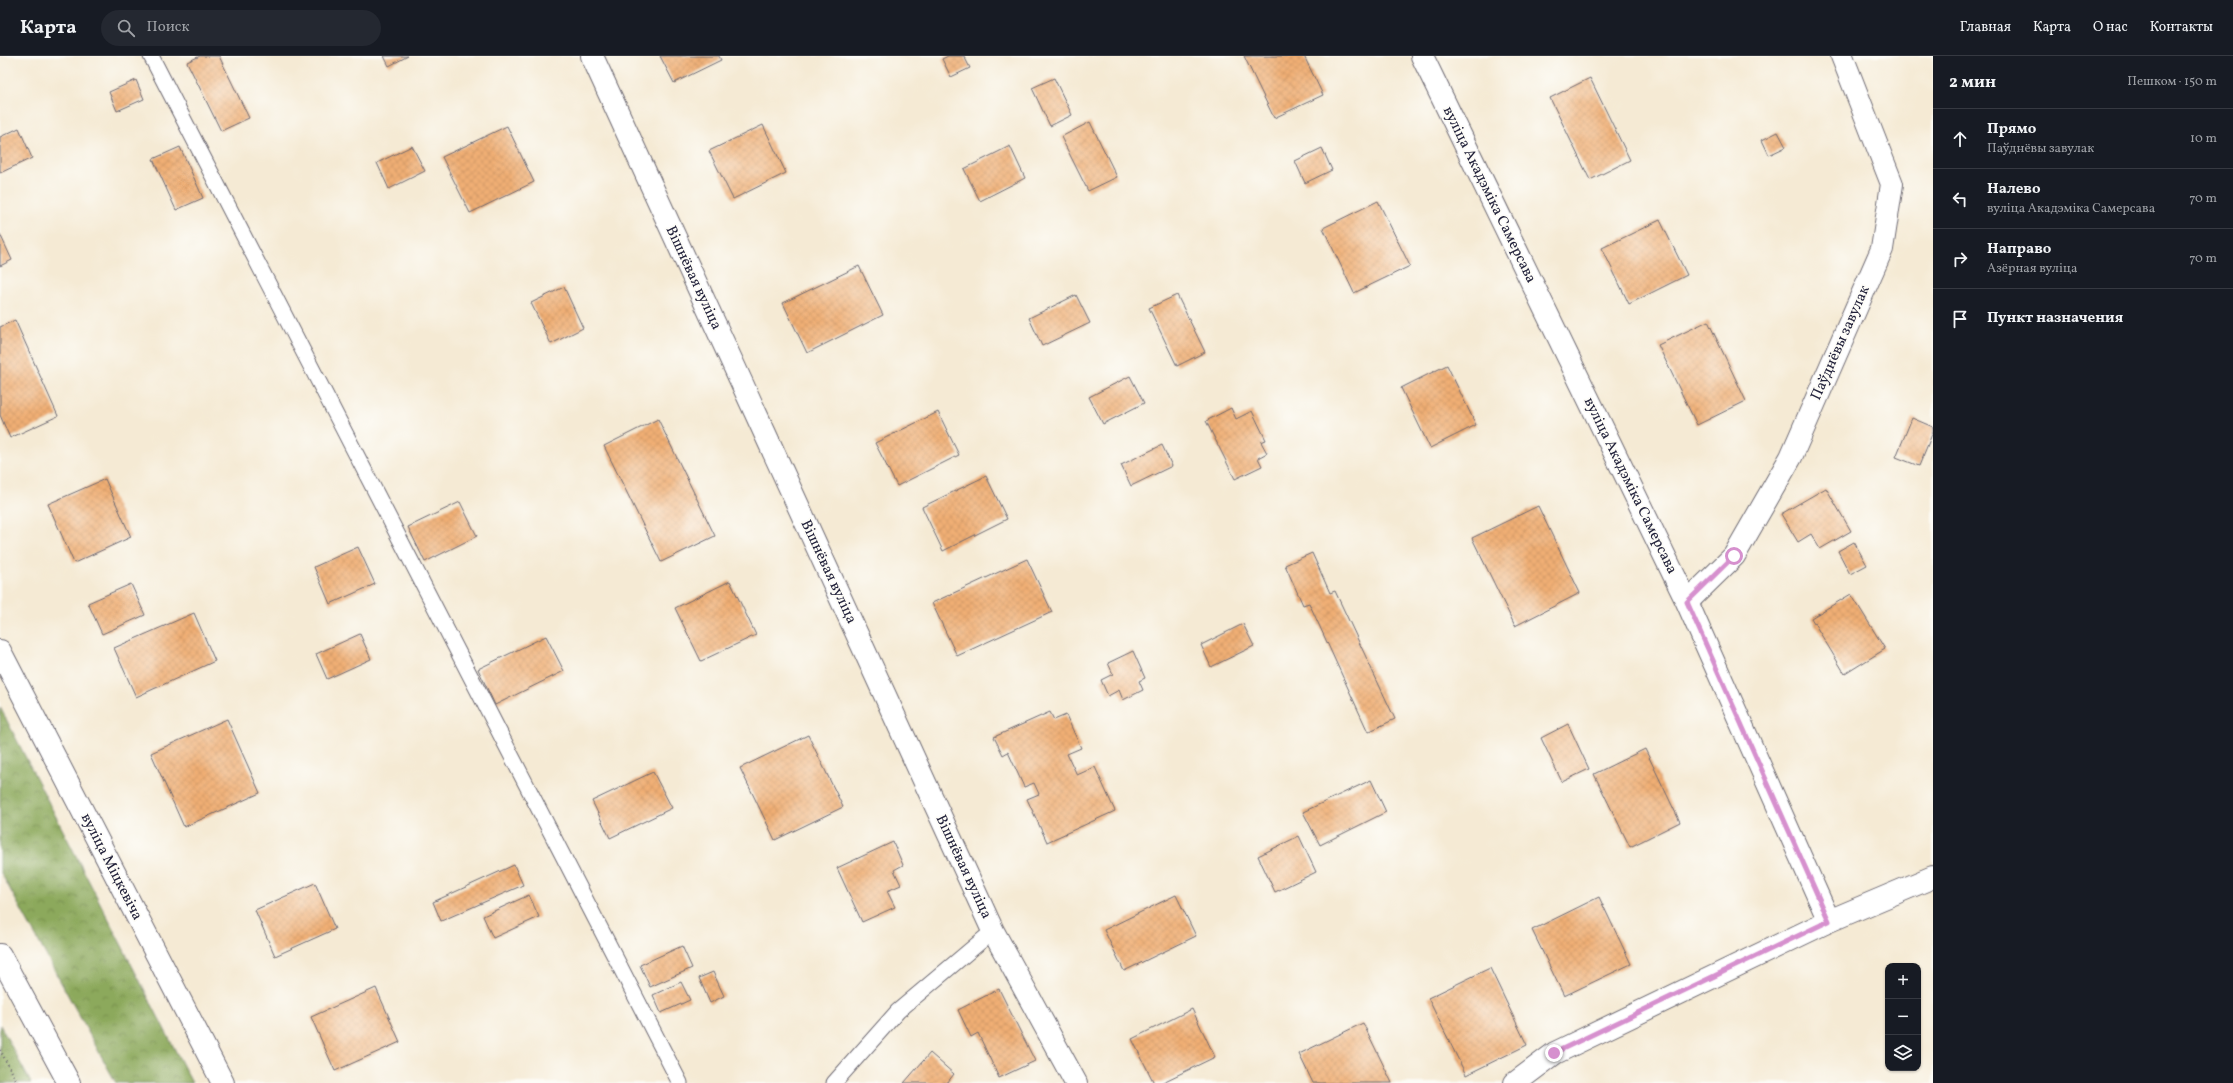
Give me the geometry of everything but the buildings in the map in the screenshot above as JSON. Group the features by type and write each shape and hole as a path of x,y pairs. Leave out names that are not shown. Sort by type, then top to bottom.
{"street":[{"name":"Вішнёвая вуліца","path":"592,56 993,931 1076,1083"},
{"name":"вуліца Акадэміка Самерсава","path":"1422,56 1687,602 1829,921"},
{"name":"Паўднёвы завулак","path":"1687,602 1734,556 1791,457 1882,249 1892,184 1842,56"},
{"name":"вуліца Міцкевіча","path":"0,651 223,1083"},
{"path":"1514,1083 1554,1053 1829,921 1933,877"},
{"path":"0,955 69,1083"}],"lane":[{"path":"151,56 680,1083"},
{"path":"834,1083 898,1011 993,931"}],"path":[{"path":"0,1050 18,1083"}],"green space":[{"path":"0,707 192,1083 116,1083 0,871"},
{"path":"0,1025 31,1083 0,1083"}],"route":[{"path":"1554,1053 1829,921 1687,602 1734,556"}]}
